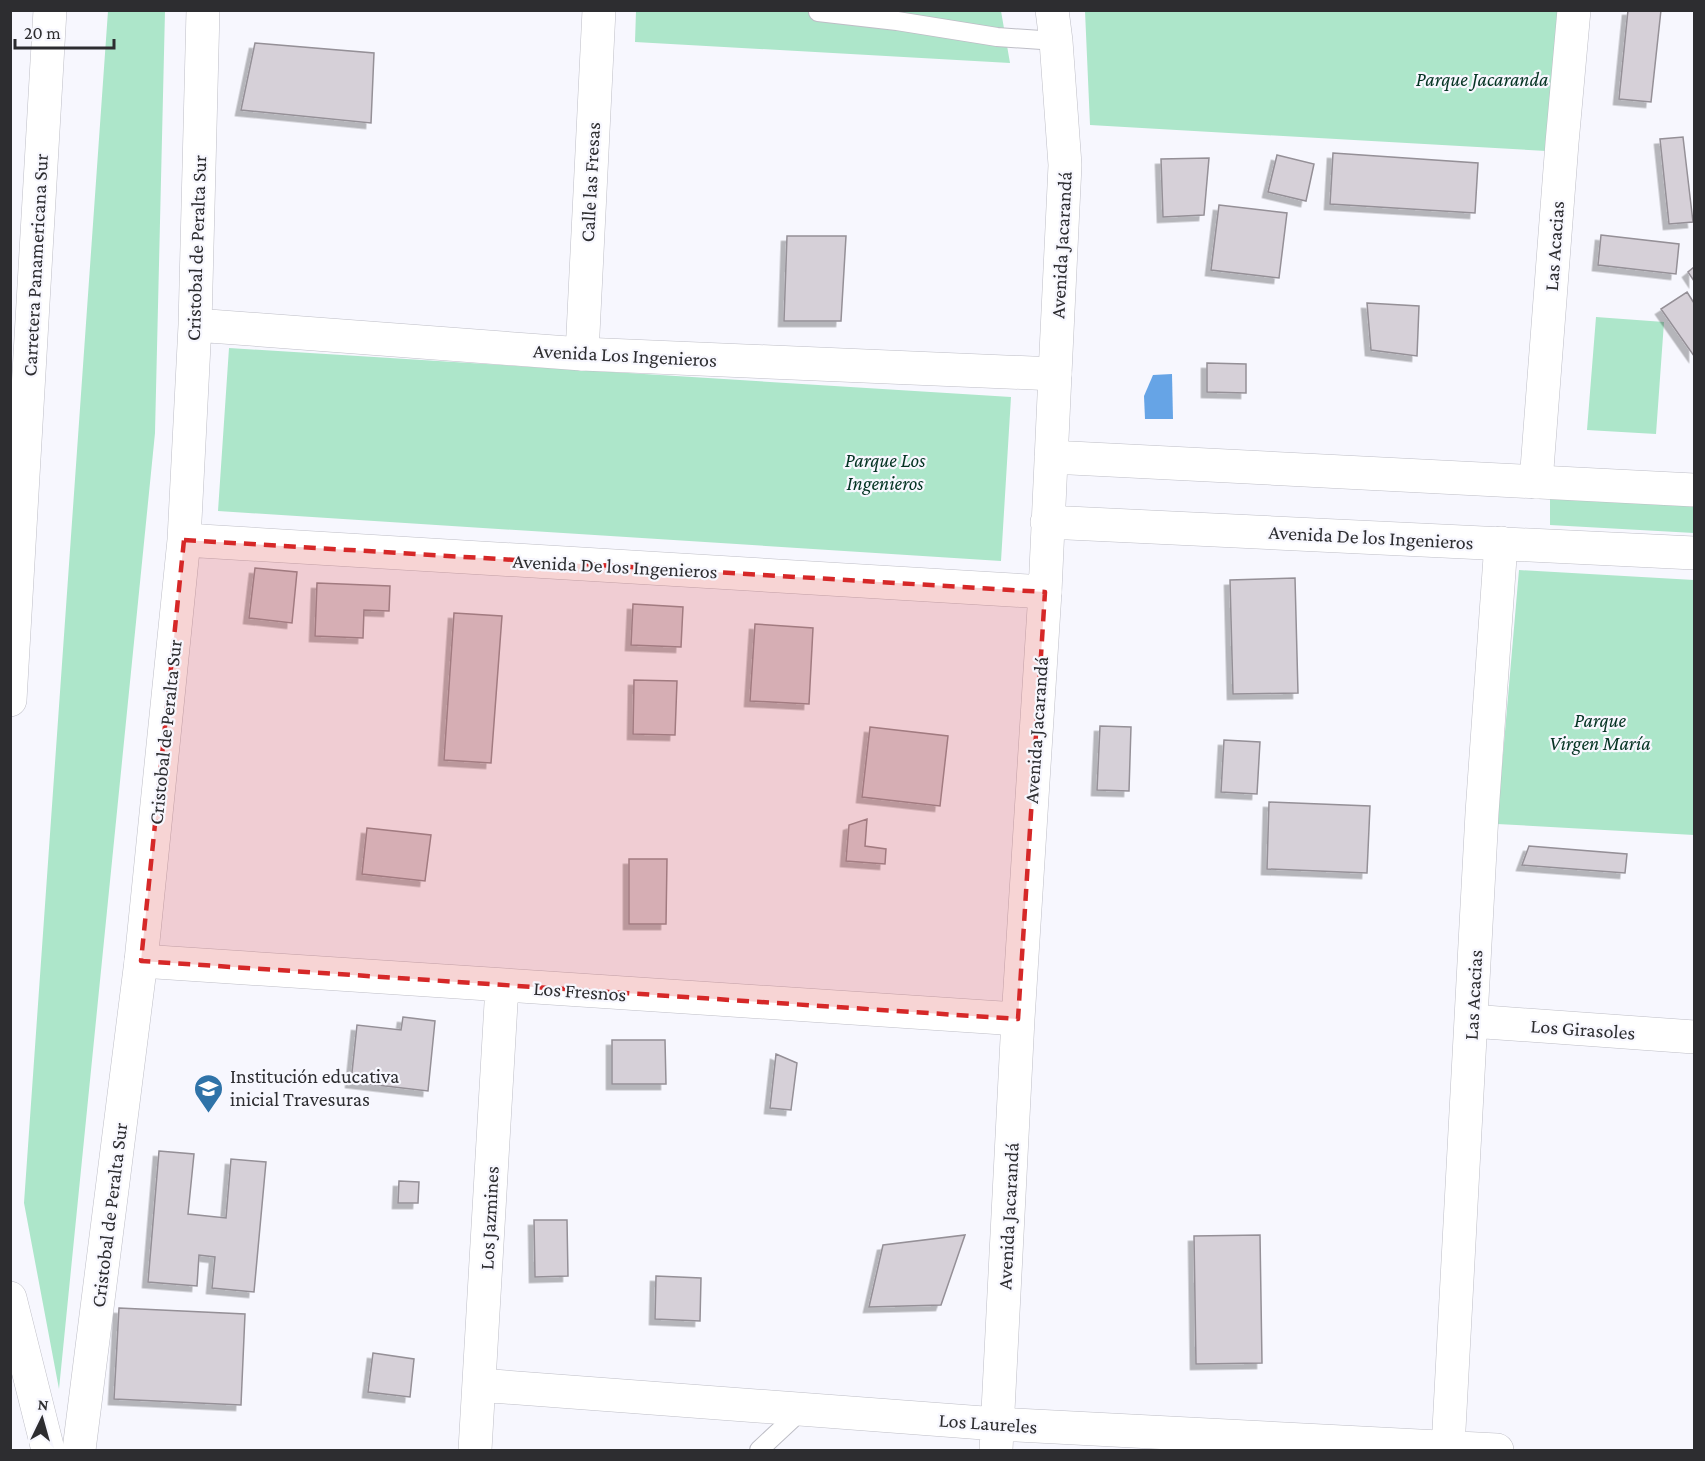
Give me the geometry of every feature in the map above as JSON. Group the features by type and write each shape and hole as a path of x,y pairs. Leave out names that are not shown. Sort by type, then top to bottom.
{"main road":[{"name":"Carretera Panamericana Sur","path":"10,700 50,10"},
{"name":"Cristobal de Peralta Sur","path":"79,1450 141,961 184,540 195,325 203,10"},
{"name":"Calle las Fresas","path":"582,354 599,10"},
{"name":"Las Acacias","path":"1536,482 1574,10"},
{"name":"Avenida Jacarandá","path":"996,1437 1018,1019 1045,592 1065,165 1054,26"},
{"name":"Avenida Los Ingenieros","path":"195,325 582,354 1055,374"},
{"path":"1051,457 1695,490"},
{"name":"Avenida De los Ingenieros","path":"1047,522 1695,553"},
{"name":"Avenida De los Ingenieros","path":"184,540 1045,592"},
{"name":"Las Acacias","path":"1448,1448 1482,813 1501,543"},
{"name":"Los Fresnos","path":"141,961 1018,1019"},
{"name":"Los Jazmines","path":"475,1450 502,986"},
{"name":"Los Girasoles","path":"1472,1021 1695,1037"},
{"path":"10,1298 48,1450"},
{"name":"Los Laureles","path":"479,1385 803,1410 996,1437 1497,1450"}],"lane":[{"path":"818,12 897,21 997,37 1054,26"},
{"path":"759,1450 803,1410"}],"highlighted area":[{"path":"184,540 1045,592 1018,1019 141,961"}],"green space":[{"path":"108,11 165,11 155,433 59,1389 24,1203"},
{"path":"636,11 1001,11 1010,63 635,42"},
{"name":"Parque Jacaranda","path":"1085,11 1562,11 1546,151 1090,125"},
{"path":"1596,317 1664,322 1656,434 1587,430"},
{"name":"Parque Los Ingenieros","path":"229,348 1011,397 1001,561 218,511"},
{"path":"1550,497 1694,504 1694,533 1550,525"},
{"name":"Parque Virgen María","path":"1519,570 1694,580 1694,835 1497,824"}],"water":[{"path":"1172,374 1173,419 1145,419 1144,396 1153,375"}],"building":[{"path":"1628,10 1661,10 1651,102 1619,99"},
{"path":"255,43 374,53 371,123 241,110"},
{"path":"1683,137 1693,222 1669,224 1660,139"},
{"path":"1333,153 1478,163 1475,213 1330,204"},
{"path":"1277,155 1314,164 1306,201 1268,192"},
{"path":"1209,158 1204,215 1163,217 1161,159"},
{"path":"1219,205 1287,213 1279,278 1211,270"},
{"path":"1601,235 1679,244 1676,274 1598,265"},
{"path":"787,236 846,236 841,321 784,321"},
{"path":"1694,267 1694,281 1688,272"},
{"path":"1687,292 1694,303 1694,356 1661,309"},
{"path":"1367,303 1419,306 1417,356 1371,350"},
{"path":"1207,363 1246,364 1246,393 1207,392"},
{"path":"255,568 297,572 292,623 249,618"},
{"path":"1295,578 1298,693 1233,694 1230,580"},
{"path":"317,583 390,586 389,611 364,610 363,638 315,636"},
{"path":"633,604 683,607 681,647 631,645"},
{"path":"454,613 502,616 491,763 444,760"},
{"path":"755,624 813,628 809,704 750,701"},
{"path":"634,680 677,681 675,735 633,734"},
{"path":"1100,726 1131,727 1129,791 1097,790"},
{"path":"870,727 948,736 940,806 862,797"},
{"path":"1224,740 1260,742 1257,794 1221,792"},
{"path":"1269,802 1370,806 1367,873 1267,869"},
{"path":"867,819 865,846 886,849 885,864 846,861 849,825"},
{"path":"367,828 431,835 425,881 362,874"},
{"path":"1529,846 1627,854 1625,873 1522,865"},
{"path":"629,859 667,859 666,924 629,924"},
{"path":"403,1017 435,1021 428,1091 351,1082 357,1025 401,1030"},
{"path":"612,1040 665,1040 666,1084 612,1084"},
{"path":"776,1054 797,1063 791,1110 770,1108"},
{"path":"159,1151 194,1154 188,1214 226,1218 231,1159 266,1162 254,1292 212,1288 215,1257 199,1255 197,1286 148,1282"},
{"path":"399,1181 419,1182 418,1203 398,1203"},
{"path":"534,1220 567,1220 568,1276 535,1277"},
{"path":"965,1235 941,1305 869,1307 883,1245"},
{"path":"1260,1235 1262,1363 1196,1364 1194,1236"},
{"path":"656,1276 701,1278 700,1321 655,1319"},
{"path":"119,1308 245,1314 241,1405 114,1399"},
{"path":"373,1353 414,1359 410,1397 368,1392"}],"place":[{"name":"Institución educativa inicial Travesuras","path":"209,1114"}]}
